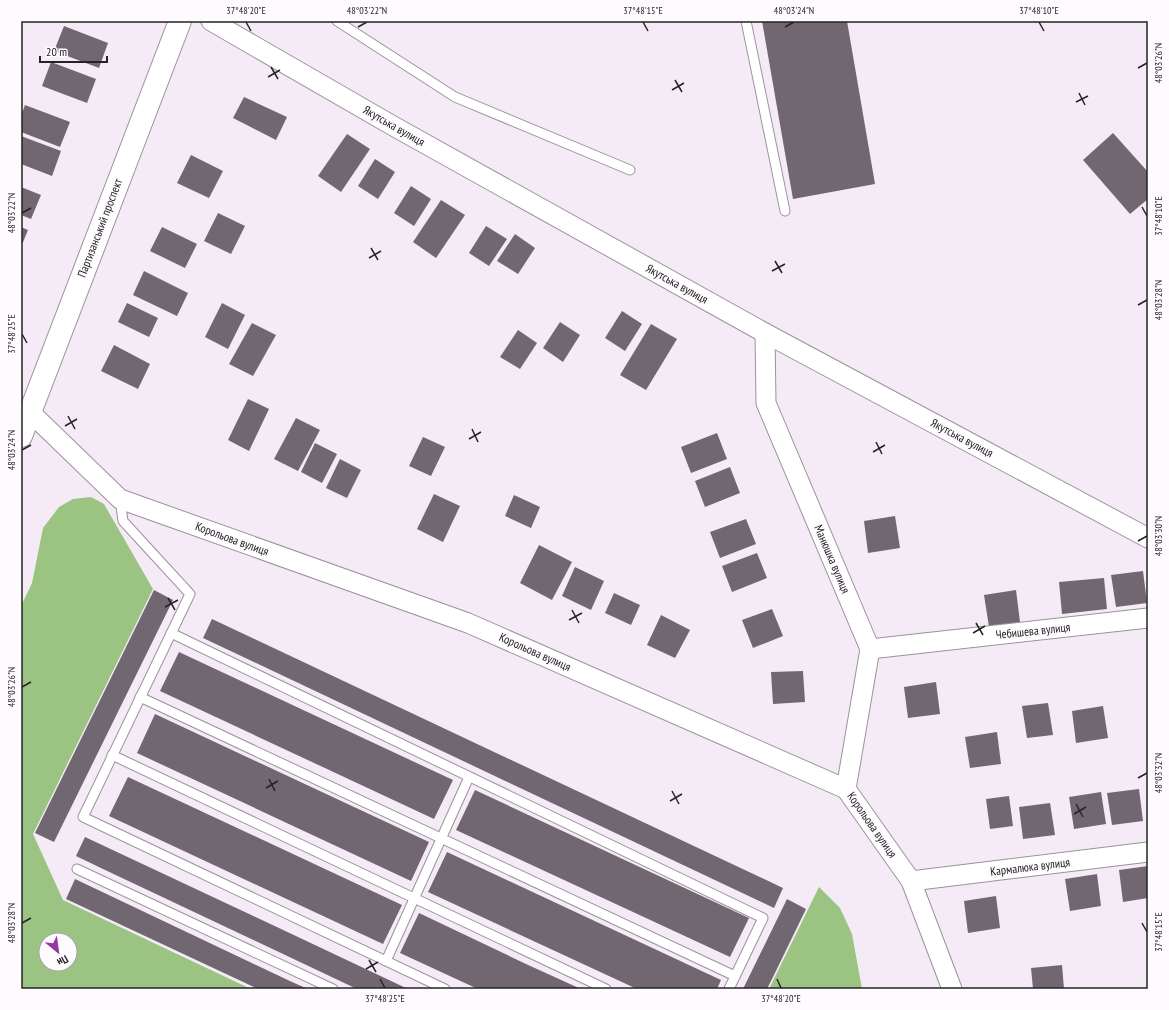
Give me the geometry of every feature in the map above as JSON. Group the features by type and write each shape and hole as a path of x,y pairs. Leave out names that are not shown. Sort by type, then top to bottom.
{"street":[{"name":"Партизанський проспект","path":"21,436 180,21"},
{"name":"Якутська вулиця","path":"211,21 402,131 765,333 1148,538"},
{"name":"Манюшка вулиця","path":"765,333 766,403 870,649"},
{"name":"Корольова вулиця","path":"30,412 120,499 468,623 846,789 911,881 952,989"},
{"name":"Чебишева вулиця","path":"870,649 1148,618"},
{"path":"846,789 870,649"},
{"name":"Кармалюка вулиця","path":"911,881 1148,852"}],"lane":[{"path":"337,21 455,97 630,170"},
{"path":"746,21 785,210"},
{"path":"120,499 123,521 190,594 83,816 446,989"},
{"path":"171,633 763,918 729,989"},
{"path":"140,697 735,976"},
{"path":"112,755 606,989"},
{"path":"386,961 469,777"},
{"path":"77,869 333,989"}],"green space":[{"path":"91,497 104,504 153,589 33,834 63,900 251,989 21,989 21,606 32,583 43,528 59,507 73,499"},
{"path":"819,887 840,908 852,934 862,989 769,989"}],"building":[{"path":"762,21 847,21 875,184 793,199"},
{"path":"64,26 108,43 99,68 54,51"},
{"path":"51,62 96,79 87,103 42,86"},
{"path":"244,97 287,117 276,140 233,118"},
{"path":"25,105 70,122 60,147 21,132 21,116"},
{"path":"1113,133 1148,172 1148,199 1130,214 1083,160"},
{"path":"347,134 370,149 341,192 318,176"},
{"path":"21,136 61,151 52,176 21,164"},
{"path":"191,155 223,171 209,198 177,183"},
{"path":"375,159 395,172 378,199 358,186"},
{"path":"411,186 431,199 414,226 394,213"},
{"path":"21,187 41,195 31,219 21,215"},
{"path":"441,200 465,215 436,258 413,242"},
{"path":"218,213 245,226 231,254 204,241"},
{"path":"486,226 507,239 489,266 469,253"},
{"path":"21,227 28,230 21,247"},
{"path":"162,227 197,244 185,268 150,251"},
{"path":"515,234 535,248 518,274 497,261"},
{"path":"144,271 188,293 177,316 133,295"},
{"path":"127,303 158,318 149,337 118,322"},
{"path":"222,303 245,315 228,349 205,337"},
{"path":"622,311 642,324 625,351 605,338"},
{"path":"560,322 580,335 563,362 543,348"},
{"path":"252,323 276,335 253,376 229,364"},
{"path":"651,324 677,339 646,390 620,375"},
{"path":"518,330 537,343 520,369 500,357"},
{"path":"114,345 150,364 138,389 101,371"},
{"path":"248,399 269,409 249,451 228,440"},
{"path":"296,418 320,430 298,471 274,459"},
{"path":"717,433 727,459 691,473 681,447"},
{"path":"423,437 445,447 431,476 409,466"},
{"path":"315,443 337,454 322,483 301,472"},
{"path":"340,459 361,470 347,498 326,488"},
{"path":"730,467 740,493 705,507 695,481"},
{"path":"434,494 460,506 443,542 417,529"},
{"path":"514,495 540,507 531,528 505,516"},
{"path":"895,516 900,548 868,553 864,521"},
{"path":"746,519 756,544 720,558 710,532"},
{"path":"539,545 572,562 552,600 520,583"},
{"path":"757,553 767,578 732,592 722,566"},
{"path":"575,567 604,581 591,610 562,596"},
{"path":"1143,571 1147,603 1116,607 1111,575"},
{"path":"1104,578 1107,609 1062,614 1059,582"},
{"path":"154,590 173,600 54,842 35,833"},
{"path":"1016,590 1020,622 989,627 984,595"},
{"path":"614,593 640,605 631,625 605,613"},
{"path":"772,609 783,636 753,648 742,620"},
{"path":"661,615 690,630 675,658 647,645"},
{"path":"212,619 783,888 774,908 203,638"},
{"path":"179,652 453,780 434,819 160,691"},
{"path":"803,671 805,702 773,704 771,672"},
{"path":"936,682 940,714 908,718 904,687"},
{"path":"1048,703 1053,735 1027,738 1022,706"},
{"path":"1103,706 1108,738 1076,743 1072,711"},
{"path":"155,714 429,842 411,881 137,753"},
{"path":"997,732 1001,764 970,768 965,737"},
{"path":"128,777 402,905 383,944 109,816"},
{"path":"1139,789 1143,821 1112,825 1107,793"},
{"path":"475,790 749,918 730,957 456,830"},
{"path":"1101,792 1106,824 1074,829 1069,797"},
{"path":"1009,796 1013,826 990,829 986,799"},
{"path":"1050,803 1055,835 1023,839 1019,807"},
{"path":"85,837 408,989 357,989 76,856"},
{"path":"447,852 721,980 717,989 637,989 428,892"},
{"path":"1148,866 1148,898 1123,902 1119,870"},
{"path":"1097,874 1101,906 1070,911 1065,879"},
{"path":"75,879 308,989 258,989 66,899"},
{"path":"996,896 1000,928 968,933 964,901"},
{"path":"787,899 806,909 774,975 767,989 743,989"},
{"path":"419,913 581,989 478,989 400,953"},
{"path":"1062,965 1064,989 1033,989 1031,968"}]}
